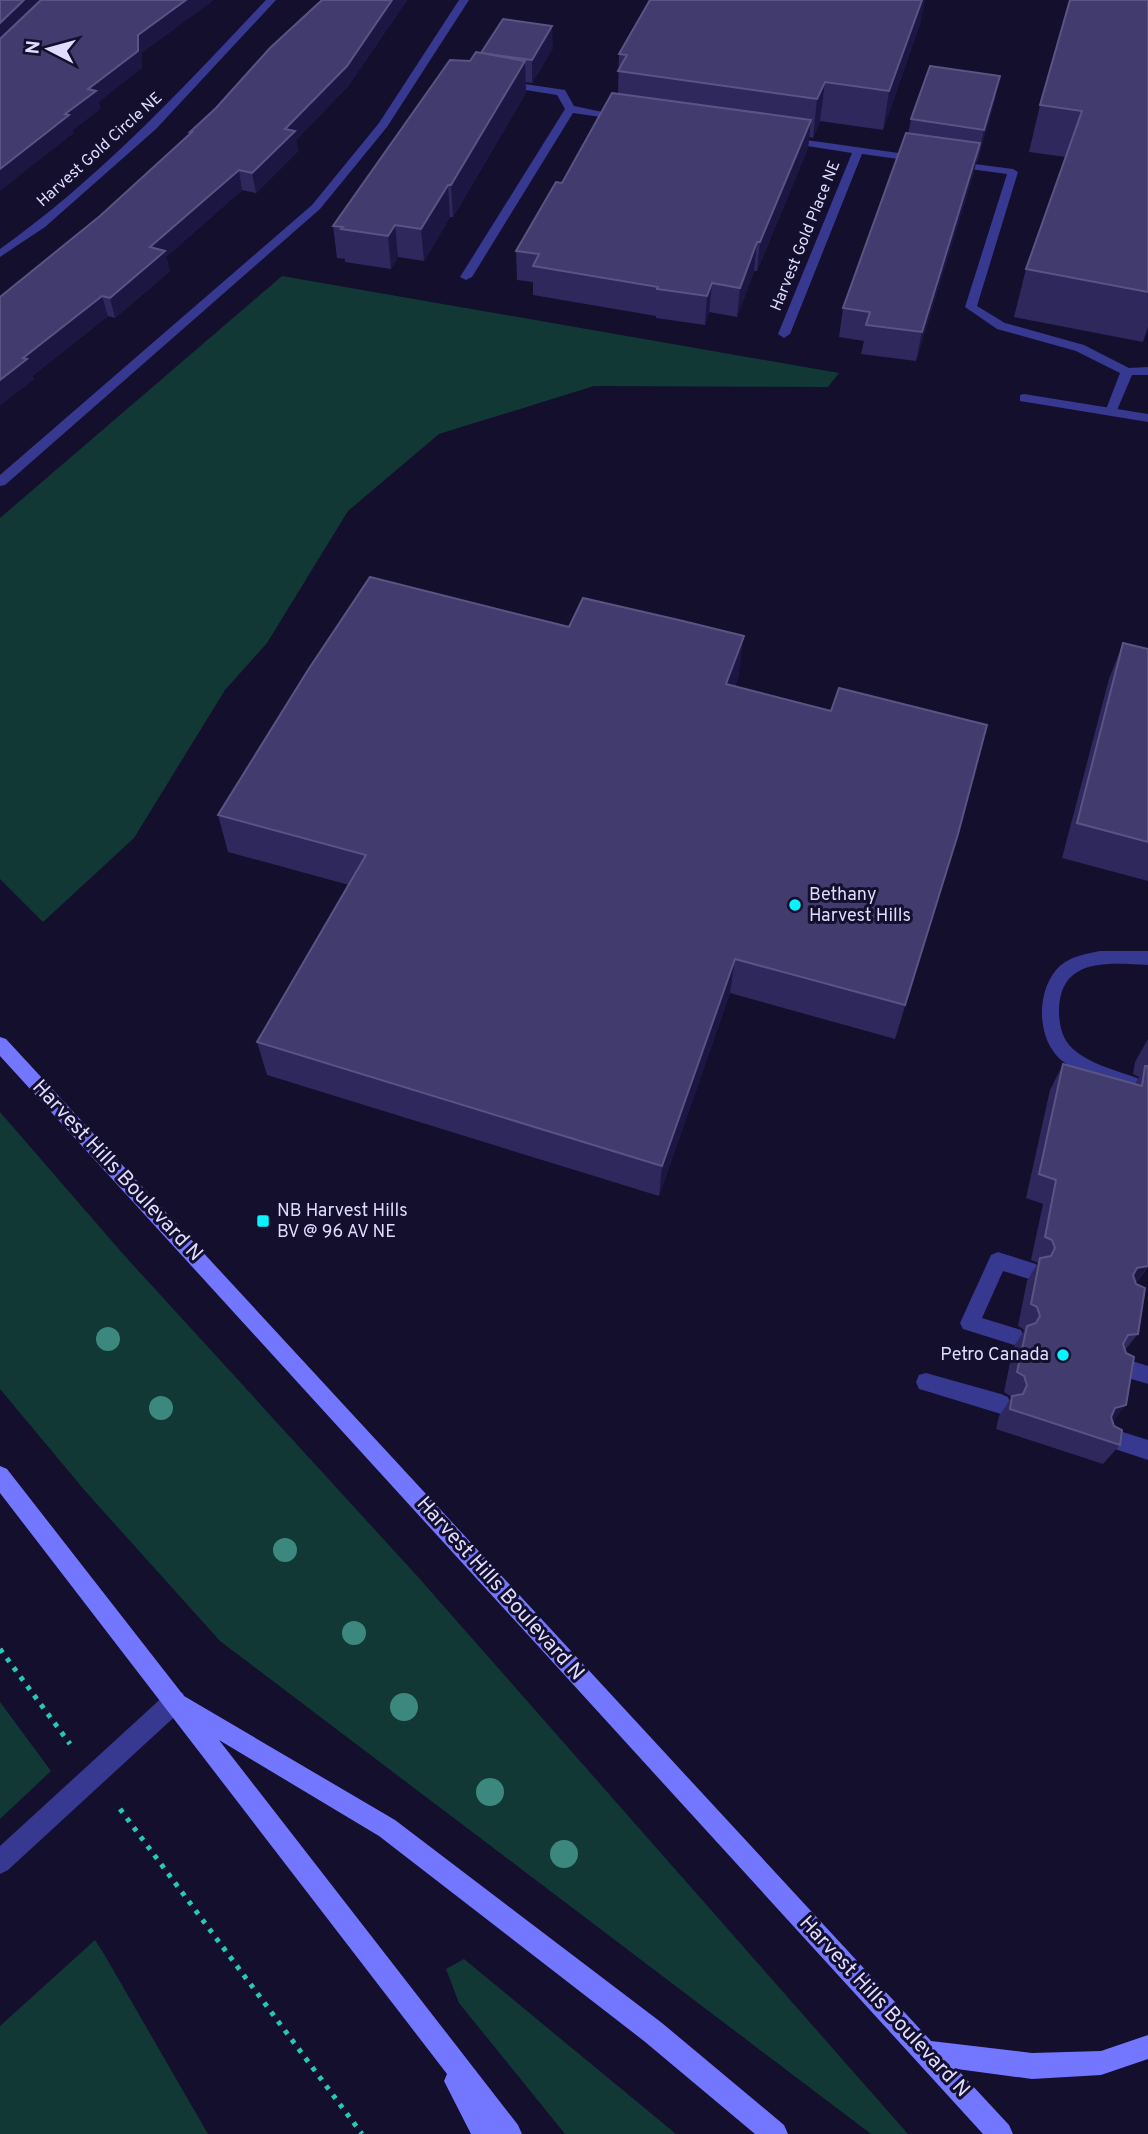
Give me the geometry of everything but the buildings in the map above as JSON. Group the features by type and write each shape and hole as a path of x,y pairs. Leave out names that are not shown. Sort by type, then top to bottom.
{"main road":[{"name":"Harvest Hills Boulevard N","path":"0,1044 1000,2134"},
{"path":"0,1476 509,2134"},
{"path":"175,1701 387,1828 653,2032 775,2134"},
{"path":"436,2040 485,2134"},
{"path":"928,2053 1032,2066 1101,2063 1148,2047"}],"street":[{"name":"Harvest Gold Circle NE","path":"0,254 41,225 152,127 271,0"},
{"path":"0,482 316,207 383,125 464,0"},
{"path":"497,83 561,92 570,109"},
{"path":"570,109 639,119"},
{"path":"466,277 570,109"},
{"name":"Harvest Gold Place NE","path":"776,139 1013,172 971,307 1001,327 1080,348 1127,372"},
{"name":"Harvest Gold Place NE","path":"784,334 858,150"},
{"path":"1111,412 1127,372 1148,371"},
{"path":"1024,398 1148,418"},
{"path":"1131,1083 1088,1067 1058,1045 1051,1013 1052,989 1060,974 1083,960 1111,956 1148,958"},
{"path":"1014,1336 970,1323 998,1261 1029,1270"},
{"path":"1119,1366 1148,1375"},
{"path":"926,1382 1001,1404"},
{"path":"1107,1437 1148,1450"},
{"path":"0,1862 93,1773 175,1701"}],"path":[{"path":"0,1649 362,2134"}],"green space":[{"path":"282,276 839,373 828,387 594,386 439,434 348,511 267,643 225,690 134,838 43,922 0,879 0,518"},
{"path":"0,1112 123,1254 418,1577 908,2134 871,2134 220,1641 86,1492 0,1389"},
{"path":"0,1702 51,1771 0,1819"},
{"path":"95,1940 208,2134 0,2134 0,2026"},
{"path":"464,1959 676,2134 565,2134 459,2003 446,1969"}],"place":[{"name":"Bethany Harvest Hills","path":"795,905"},
{"name":"NB Harvest Hills BV @ 96 AV NE","path":"263,1221"},
{"name":"Petro Canada","path":"1063,1355"}]}
